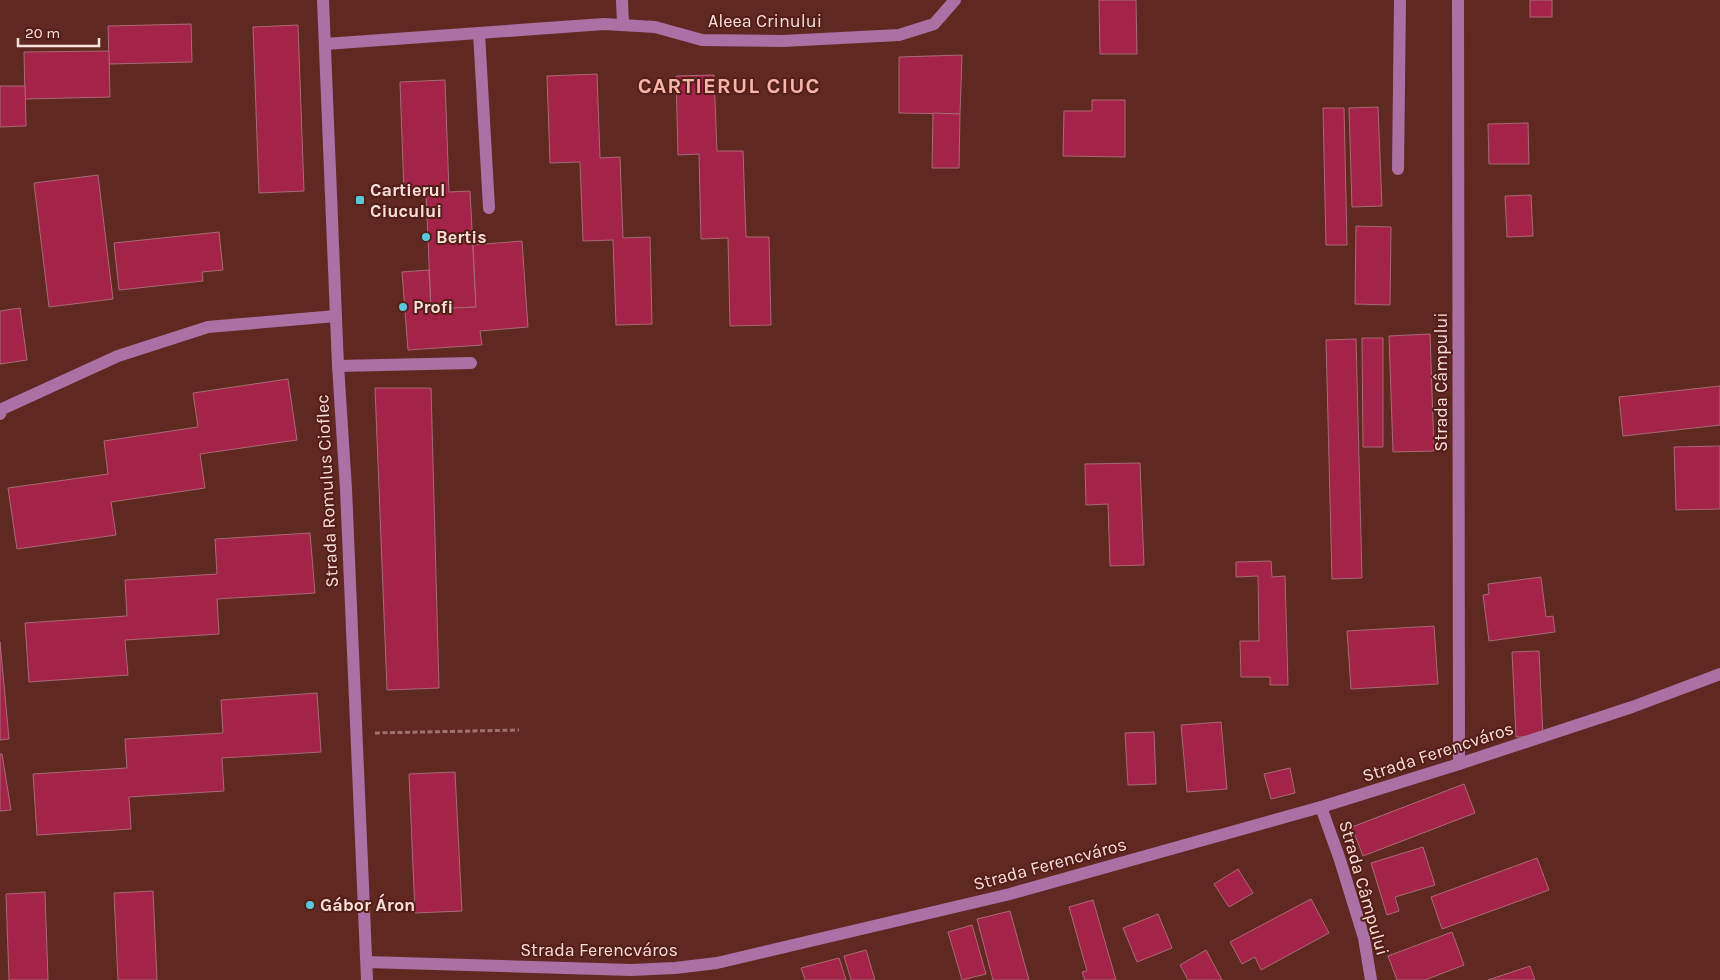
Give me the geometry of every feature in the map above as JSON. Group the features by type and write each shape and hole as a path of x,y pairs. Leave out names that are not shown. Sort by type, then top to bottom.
{"street":[{"name":"Strada Romulus Cioflec","path":"323,0 367,980"},
{"path":"622,0 623,25"},
{"name":"Aleea Crinului","path":"325,44 604,24 655,28 702,40 783,41 899,35 934,24 955,0"},
{"path":"1398,169 1400,0"},
{"name":"Strada Câmpului","path":"1458,0 1459,764"},
{"path":"479,33 489,208"},
{"path":"0,414 2,409 118,356 208,327 336,316"},
{"path":"338,366 471,363"},
{"name":"Strada Ferencváros","path":"367,962 630,970 675,968 716,963 1010,894 1321,807 1632,707 1720,674"},
{"name":"Strada Câmpului","path":"1321,807 1340,860 1364,938 1371,980"}],"path":[{"path":"356,734 519,730"}],"building":[{"path":"1099,0 1136,0 1137,54 1100,54"},
{"path":"1530,0 1552,0 1552,17 1530,17"},
{"path":"191,24 192,62 109,64 108,26"},
{"path":"298,25 304,191 259,193 253,27"},
{"path":"109,51 110,97 25,99 24,52"},
{"path":"962,55 960,114 899,113 899,57"},
{"path":"597,74 600,158 620,157 623,238 650,237 652,324 616,325 613,240 583,241 580,162 550,163 547,76"},
{"path":"714,75 717,151 743,151 746,237 769,237 771,325 730,326 728,238 701,239 699,154 678,155 676,76"},
{"path":"445,80 449,192 470,191 476,307 431,309 426,193 404,194 400,82"},
{"path":"0,86 25,86 26,126 0,127"},
{"path":"1092,100 1125,100 1125,157 1063,156 1064,111 1092,111"},
{"path":"1378,107 1382,206 1352,207 1349,108"},
{"path":"1323,108 1344,108 1347,245 1326,245"},
{"path":"933,113 960,114 959,168 932,168"},
{"path":"1528,123 1529,164 1489,164 1488,124"},
{"path":"98,175 113,299 49,307 34,183"},
{"path":"1531,195 1533,236 1507,237 1505,196"},
{"path":"1356,226 1391,227 1390,305 1355,304"},
{"path":"219,232 223,270 202,272 203,281 119,290 114,243"},
{"path":"522,241 528,327 480,331 482,345 408,350 402,272 429,270 431,309 476,307 473,245"},
{"path":"20,308 27,360 0,364 0,311"},
{"path":"1430,334 1434,451 1393,452 1389,336"},
{"path":"1362,338 1383,338 1383,447 1363,447"},
{"path":"1356,339 1362,578 1332,579 1326,340"},
{"path":"288,379 297,440 200,454 205,488 111,502 116,535 17,549 8,488 108,474 104,441 198,427 193,393"},
{"path":"1720,386 1720,425 1623,436 1619,397"},
{"path":"375,388 431,388 439,688 387,690"},
{"path":"1720,446 1720,509 1676,510 1674,447"},
{"path":"1140,463 1144,565 1110,566 1108,504 1086,505 1085,464"},
{"path":"310,533 315,593 217,599 219,634 125,640 128,675 29,682 25,623 127,616 125,580 217,574 215,539"},
{"path":"1271,561 1272,577 1285,576 1288,685 1270,685 1270,677 1241,677 1240,641 1259,641 1258,576 1236,577 1236,562"},
{"path":"1541,577 1546,617 1553,616 1555,632 1489,641 1483,595 1489,594 1488,584"},
{"path":"1434,626 1438,684 1351,689 1347,631"},
{"path":"0,642 9,739 0,740"},
{"path":"1539,651 1543,736 1516,737 1512,652"},
{"path":"317,693 321,752 222,758 224,791 129,797 131,829 37,835 33,774 127,768 125,739 223,733 221,700"},
{"path":"1221,722 1227,789 1187,792 1181,725"},
{"path":"1154,732 1156,784 1128,785 1125,733"},
{"path":"0,754 2,754 11,810 0,811"},
{"path":"1290,768 1295,793 1271,799 1264,774"},
{"path":"455,772 462,911 415,913 409,774"},
{"path":"1464,784 1475,813 1363,856 1352,827"},
{"path":"1423,847 1435,885 1395,897 1399,911 1387,915 1371,863"},
{"path":"1537,858 1549,890 1442,929 1431,897"},
{"path":"1238,869 1253,893 1229,907 1214,884"},
{"path":"153,891 157,980 118,980 114,893"},
{"path":"45,892 48,980 9,980 6,894"},
{"path":"1311,899 1329,933 1261,970 1255,957 1242,964 1230,942"},
{"path":"1093,900 1116,980 1085,980 1082,972 1087,971 1069,907"},
{"path":"1010,911 1029,980 993,980 977,919"},
{"path":"1158,914 1172,948 1137,962 1123,928"},
{"path":"972,925 986,974 962,980 948,932"},
{"path":"1452,932 1464,965 1425,980 1397,980 1388,956"},
{"path":"866,950 875,980 851,980 844,956"},
{"path":"1206,950 1222,980 1188,980 1180,965"},
{"path":"839,958 846,980 805,980 801,968"},
{"path":"1530,966 1535,980 1488,980"}],"place":[{"name":"Cartierul Ciucului","path":"360,200"},
{"name":"Bertis","path":"426,237"},
{"name":"Profi","path":"403,307"},
{"name":"Gábor Áron","path":"310,905"}],"district":[{"name":"CARTIERUL CIUC","path":"729,85"}]}
